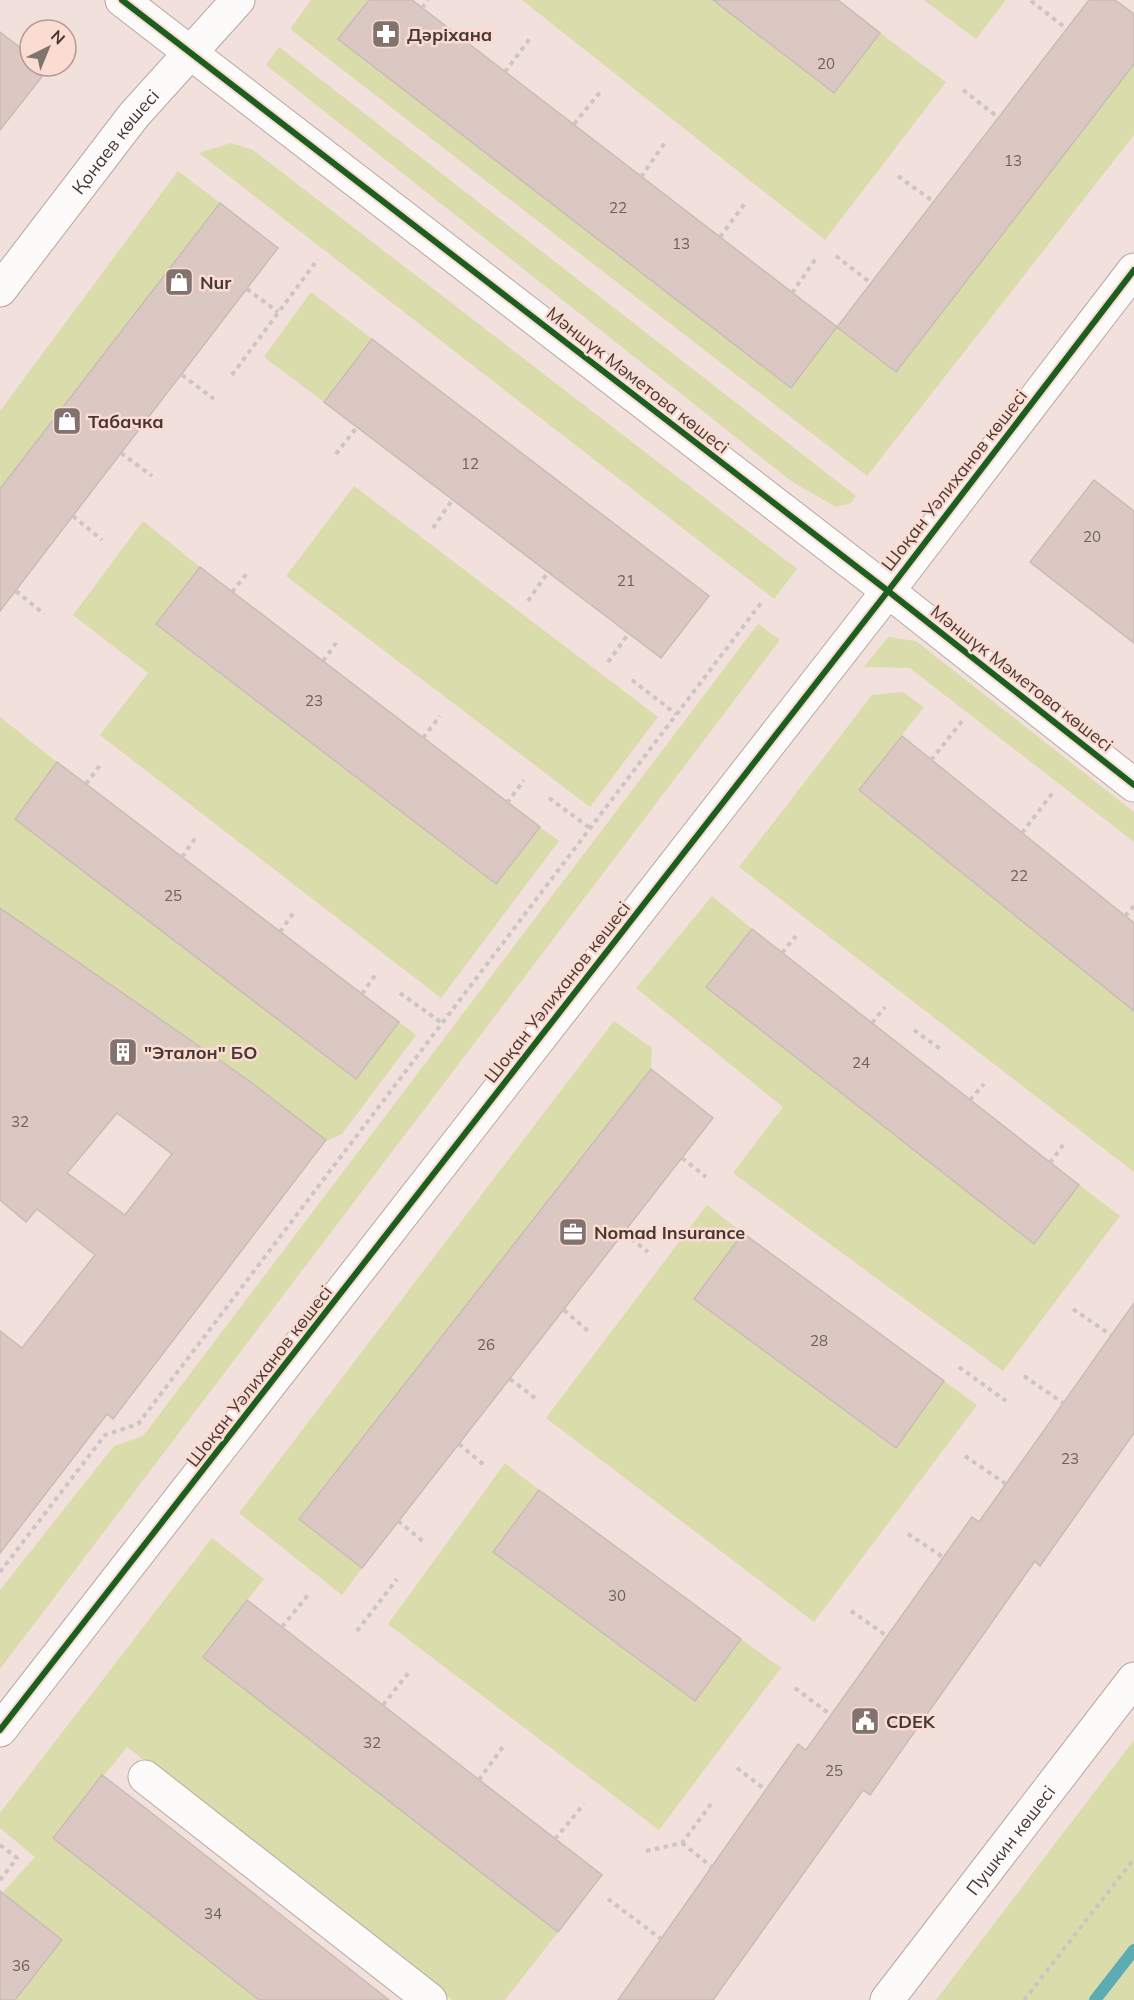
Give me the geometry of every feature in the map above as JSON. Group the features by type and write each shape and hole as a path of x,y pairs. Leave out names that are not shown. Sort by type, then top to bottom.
{"street":[{"name":"Мәншүк Мәметова көшесі","path":"122,0 888,591 1134,785"},
{"name":"Қонаев көшесі","path":"0,290 134,115 238,0"},
{"name":"Шоқан Уәлиханов көшесі","path":"0,1730 888,591 1134,270"},
{"name":"Пушкин көшесі","path":"887,2000 1134,1679"},
{"path":"145,1777 430,2000"}],"path":[{"path":"422,8 428,0"},
{"path":"1031,1 1067,29"},
{"path":"505,72 531,37"},
{"path":"963,90 999,118"},
{"path":"574,124 601,91"},
{"path":"641,177 666,141"},
{"path":"898,176 934,202"},
{"path":"720,237 746,202"},
{"path":"836,256 871,283"},
{"path":"792,293 817,257"},
{"path":"232,375 318,259"},
{"path":"247,289 278,312"},
{"path":"182,375 214,399"},
{"path":"336,454 357,427"},
{"path":"121,453 152,476"},
{"path":"433,528 453,500"},
{"path":"73,516 102,540"},
{"path":"232,592 249,571"},
{"path":"528,601 548,572"},
{"path":"16,591 44,614"},
{"path":"0,1572 105,1435 138,1424 761,603"},
{"path":"608,662 628,633"},
{"path":"323,661 339,639"},
{"path":"632,680 676,714"},
{"path":"423,738 440,716"},
{"path":"930,760 963,720"},
{"path":"86,784 101,764"},
{"path":"507,803 524,780"},
{"path":"1022,833 1054,791"},
{"path":"549,798 590,828"},
{"path":"182,857 196,837"},
{"path":"1125,916 1134,906"},
{"path":"280,932 294,912"},
{"path":"782,953 796,936"},
{"path":"362,994 376,974"},
{"path":"400,993 442,1023"},
{"path":"873,1023 885,1007"},
{"path":"914,1030 944,1051"},
{"path":"970,1100 984,1084"},
{"path":"1050,1163 1063,1145"},
{"path":"682,1158 706,1177"},
{"path":"624,1233 648,1252"},
{"path":"1073,1309 1111,1335"},
{"path":"564,1310 588,1330"},
{"path":"959,1366 1005,1401"},
{"path":"1024,1376 1063,1403"},
{"path":"510,1379 535,1398"},
{"path":"459,1444 484,1465"},
{"path":"965,1456 1006,1484"},
{"path":"398,1521 425,1543"},
{"path":"908,1534 943,1557"},
{"path":"357,1631 397,1579"},
{"path":"282,1627 308,1595"},
{"path":"851,1611 887,1636"},
{"path":"383,1705 409,1672"},
{"path":"795,1688 831,1714"},
{"path":"479,1780 505,1744"},
{"path":"737,1768 766,1790"},
{"path":"555,1839 584,1804"},
{"path":"646,1851 682,1842 711,1804"},
{"path":"682,1842 712,1867"},
{"path":"0,1845 17,1858 0,1880"},
{"path":"1024,2000 1134,1859"},
{"path":"608,1899 661,1939"}],"green space":[{"path":"311,0 369,0 339,40 791,387 837,327 896,372 1134,64 1134,135 867,476 290,29"},
{"path":"522,0 713,0 834,93 880,33 946,82 825,240"},
{"path":"924,0 1006,0 976,39"},
{"path":"279,47 856,496 851,503 836,507 791,481 266,65"},
{"path":"231,143 253,150 797,569 774,599 199,153"},
{"path":"178,171 220,203 0,489 0,411"},
{"path":"311,292 372,339 324,402 264,357"},
{"path":"354,486 658,717 590,807 286,576"},
{"path":"143,521 200,567 156,625 495,884 540,827 559,841 441,998 100,735 148,673 73,615"},
{"path":"758,624 780,640 0,1669 0,1590 114,1446 143,1436"},
{"path":"888,637 916,641 1134,812 1134,842 910,668 864,667"},
{"path":"903,692 924,707 859,790 1134,1011 1134,1172 739,867 872,695"},
{"path":"0,717 57,762 15,819 355,1079 399,1022 416,1035 342,1134 326,1141 248,1080 0,908"},
{"path":"712,896 752,929 707,987 1033,1244 1079,1185 1120,1216 1003,1371 733,1173 783,1107 636,988"},
{"path":"614,1021 652,1048 651,1069 299,1519 362,1568 342,1595 239,1513"},
{"path":"707,1205 743,1233 694,1299 895,1447 944,1381 977,1405 814,1622 546,1418"},
{"path":"505,1463 539,1490 493,1551 741,1639 781,1668 659,1830 388,1624"},
{"path":"212,1538 264,1579 203,1657 558,1932 505,2000 452,2000 127,1747 53,1838 259,2000 15,2000 62,1940 2,1893 35,1857 0,1828 0,1813"},
{"path":"1134,1740 1134,2000 936,2000"}],"building":[{"path":"369,0 412,0 837,327 791,388 338,39"},
{"path":"713,0 838,0 880,33 834,93"},
{"path":"1089,0 1115,0 1134,14 1134,64 896,372 837,327"},
{"path":"0,32 18,46 18,78 41,78 0,130"},
{"path":"220,203 278,248 0,611 0,489"},
{"path":"372,339 709,596 661,658 324,402"},
{"path":"1094,480 1134,511 1134,643 1030,562"},
{"path":"200,567 540,827 496,884 156,624"},
{"path":"902,736 1134,923 1134,1011 859,790"},
{"path":"57,762 399,1022 356,1079 15,819"},
{"path":"0,908 248,1080 326,1140 113,1419 107,1414 0,1553 0,1331 22,1348 95,1255 37,1209 26,1222 0,1200","holes":["117,1113 172,1154 125,1215 67,1173"]},
{"path":"752,929 1079,1185 1034,1244 706,987"},
{"path":"651,1069 713,1118 362,1568 299,1519"},
{"path":"743,1233 944,1381 896,1448 694,1299"},
{"path":"1134,1303 1134,1433 1040,1566 1035,1561 870,1795 863,1790 713,2000 618,2000 798,1744 806,1750 972,1517 979,1522"},
{"path":"539,1490 741,1639 695,1701 493,1552"},
{"path":"247,1600 602,1875 558,1932 203,1657"},
{"path":"102,1775 389,2000 259,2000 53,1838"},
{"path":"0,1891 62,1940 15,2000 0,2000"}],"waterway":[{"path":"1095,2000 1134,1950"}],"cycle path":[{"path":"122,0 888,591 1134,785"},
{"path":"0,1730 888,591 1134,270"}],"place":[{"name":"Дәріхана","path":"386,34"},
{"name":"Nur","path":"179,282"},
{"name":"Табачка","path":"67,421"},
{"name":"\"Эталон\" БО","path":"123,1052"},
{"name":"Nomad Insurance","path":"573,1232"},
{"name":"CDEK","path":"865,1721"}]}
